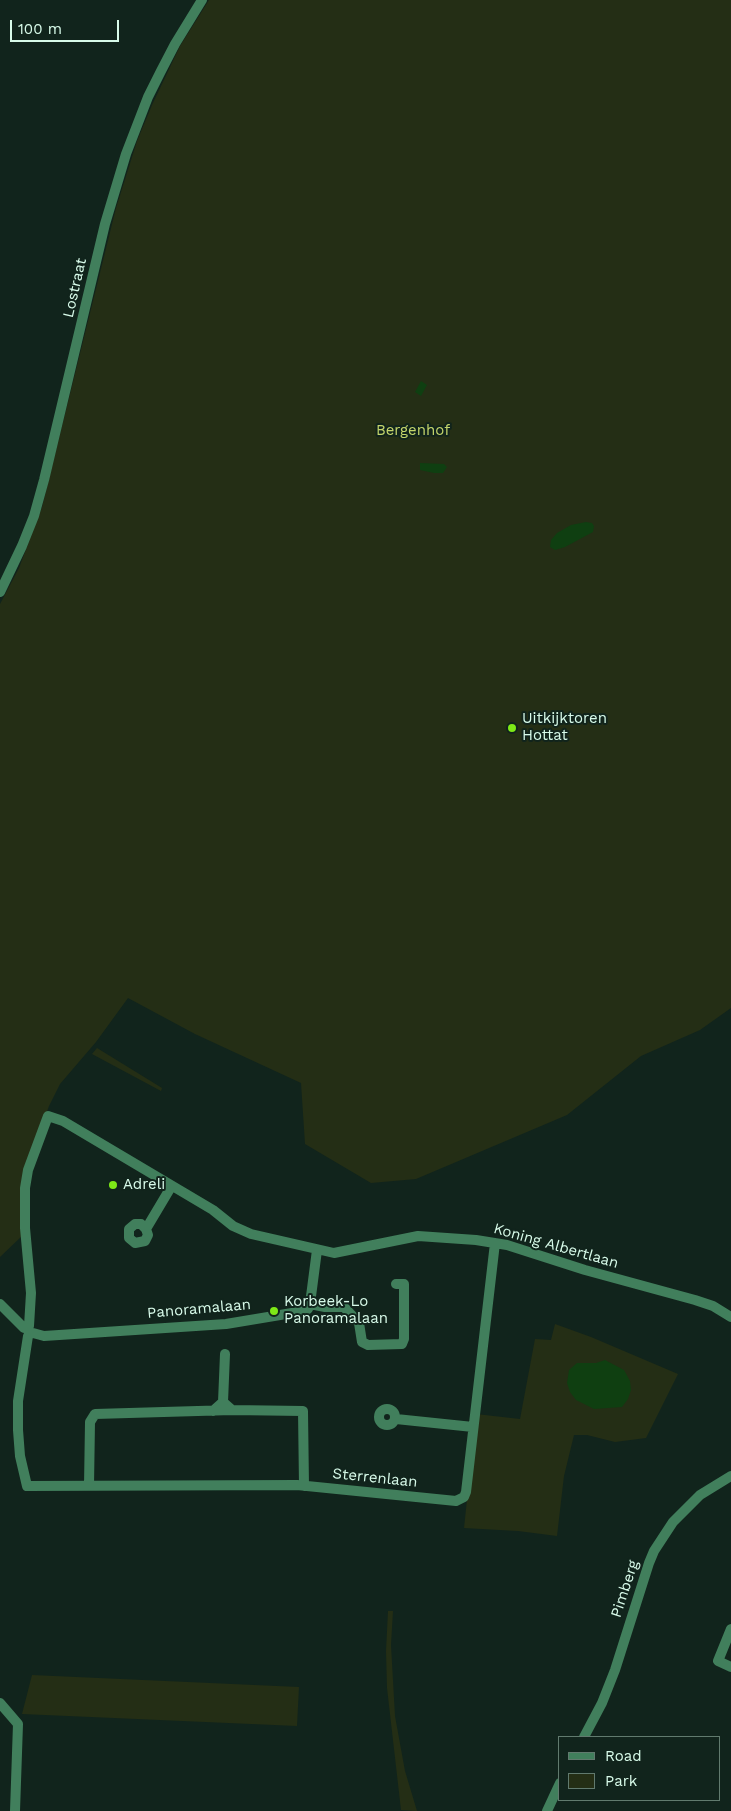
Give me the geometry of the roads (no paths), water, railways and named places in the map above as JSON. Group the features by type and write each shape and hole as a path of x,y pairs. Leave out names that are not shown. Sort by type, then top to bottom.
{"street":[{"name":"Lostraat","path":"0,592 31,524 44,480 105,224 123,163 156,80 202,0"},
{"name":"Koning Albertlaan","path":"28,1331 31,1293 25,1228 25,1188 28,1170 48,1116 63,1121 213,1210 241,1231 317,1250 340,1253 418,1236 466,1239 507,1246 585,1270 695,1300 713,1306 731,1317"},
{"path":"146,1229 172,1187"},
{"name":"Sterrenlaan","path":"28,1331 18,1401 18,1430 27,1486 304,1486 456,1501 466,1492 495,1244"},
{"path":"317,1250 310,1304 325,1307 344,1306 359,1323 362,1342 368,1346 402,1344 404,1340 404,1284 396,1284"},
{"path":"0,1304 28,1331"},
{"name":"Panoramalaan","path":"28,1331 44,1336 226,1324 299,1312 308,1309 310,1304"},
{"path":"213,1410 223,1402 225,1354"},
{"path":"223,1402 232,1410"},
{"path":"89,1486 90,1422 95,1414 213,1410 304,1411 304,1486"},
{"path":"396,1419 473,1427"},
{"name":"Pimberg","path":"585,1736 602,1704 615,1670 654,1551 673,1522 700,1495 731,1476"},
{"path":"731,1629 718,1661 731,1667"},
{"path":"0,1703 18,1724 15,1811"},
{"path":"547,1811 558,1786"}],"place":[{"name":"Uitkijktoren Hottat","path":"512,728"},
{"name":"Adreli","path":"113,1185"},
{"name":"Korbeek-Lo Panoramalaan","path":"274,1311"}],"park label":[{"name":"Bergenhof","path":"413,431"}]}
